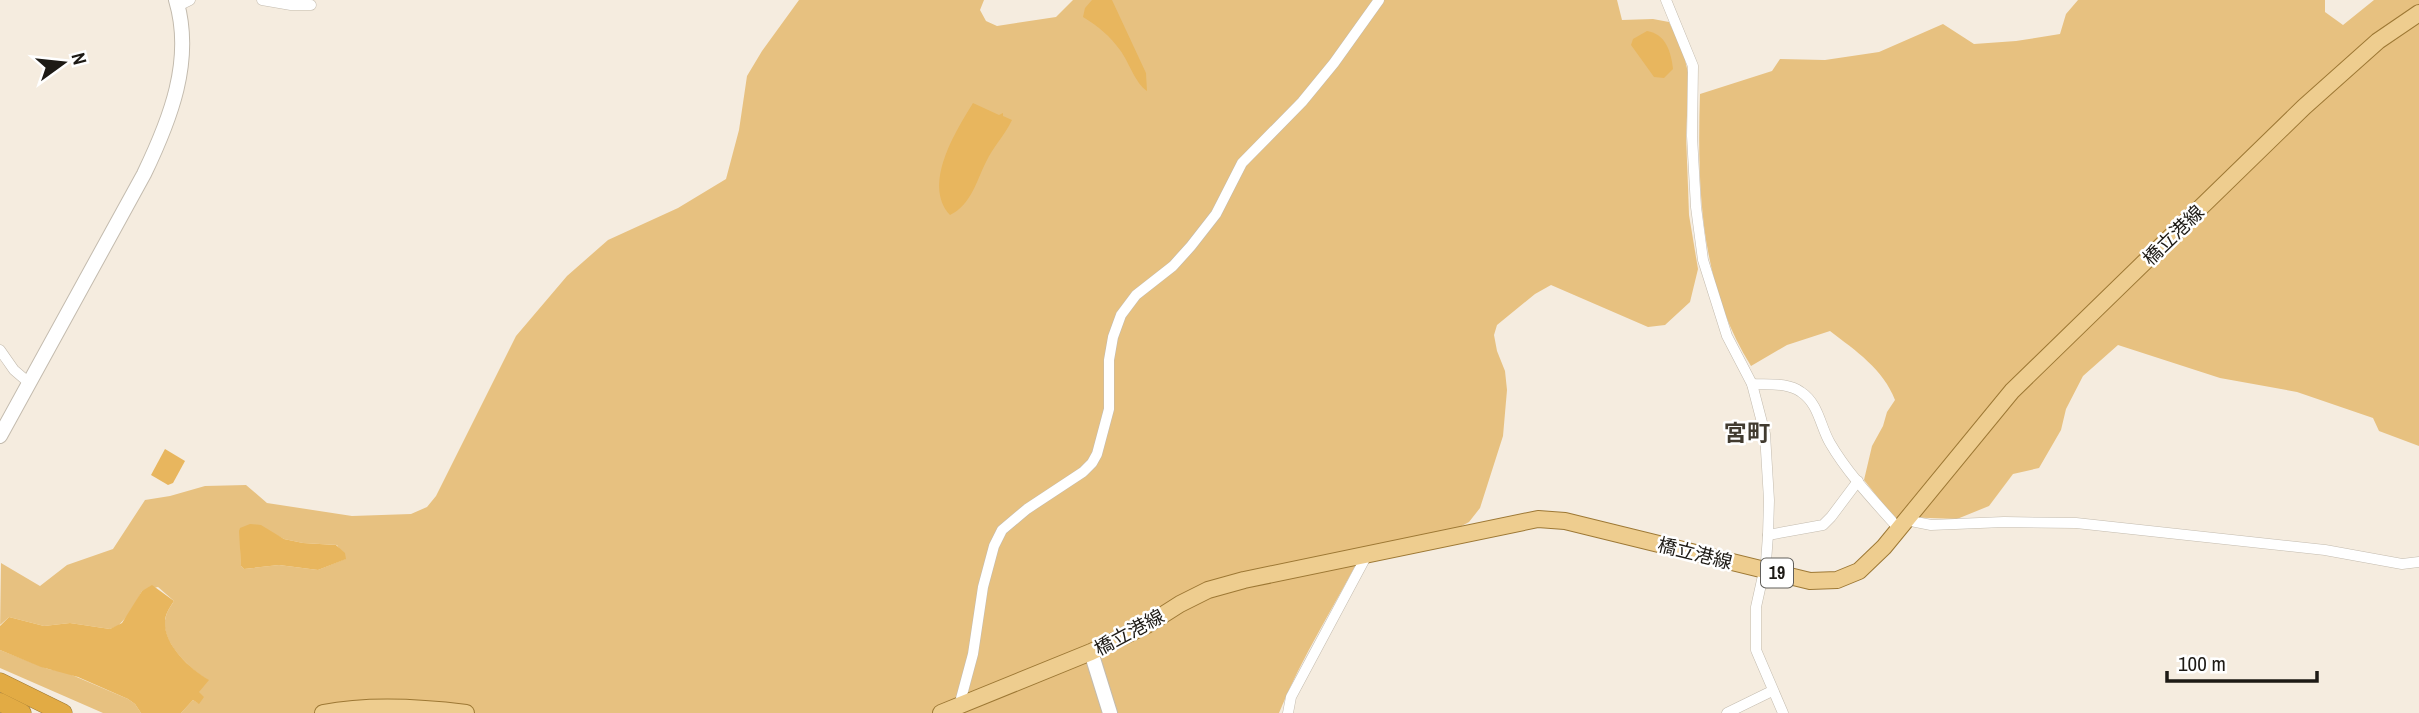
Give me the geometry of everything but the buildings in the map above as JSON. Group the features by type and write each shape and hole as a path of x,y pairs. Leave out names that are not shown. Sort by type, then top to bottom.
{"highway":[{"path":"0,682 63,713"},
{"path":"0,702 22,713"}],"main road":[{"name":"橋立港線","path":"941,713 1091,652 1147,625 1208,590 1244,580 1538,519 1565,521 1810,581 1837,580 1859,571 1884,547 2012,391 2304,107 2378,41 2419,13"},
{"path":"323,713 376,707 425,708 466,713"}],"street":[{"path":"262,0 311,5"},
{"path":"959,706 973,654 983,587 1002,530 1027,509 1083,472 1097,454 1109,409 1110,360 1113,337 1121,315 1136,295 1173,266 1191,246 1216,214 1242,163 1302,102 1334,64 1379,0"},
{"path":"1665,0 1693,66 1692,136 1697,217 1703,260 1727,335 1759,403 1767,452 1768,535 1756,607 1756,650 1783,713"},
{"path":"0,436 159,141 175,93 182,61 184,42 181,2"},
{"path":"0,349 14,370 28,382"},
{"path":"1752,384 1783,385 1802,393 1816,410 1830,444 1858,481 1902,524 2087,524 2325,550 2402,564 2419,562"},
{"path":"1768,535 1823,525 1858,481"},
{"path":"1288,713 1291,697 1367,555"},
{"path":"1091,652 1110,713"},
{"path":"1727,713 1772,691"}],"shaded area":[{"path":"799,0 984,0 980,10 986,21 997,26 1056,17 1073,0 1617,0 1622,20 1653,19 1669,22 1683,51 1689,77 1686,135 1689,215 1698,269 1690,302 1665,325 1648,327 1551,285 1535,294 1497,325 1494,335 1505,371 1507,390 1503,436 1480,508 1469,522 1456,529 1364,549 1279,713 181,713 193,700 198,703 198,692 208,680 193,669 171,644 165,625 174,601 158,587 142,591 130,613 118,626 110,629 70,623 44,626 9,617 0,625 1,563 40,586 67,565 113,549 145,500 205,486 246,485 267,503 352,516 411,514 427,507 436,496 516,336 567,276 608,240 678,208 726,179 739,130 747,76","holes":["240,528 270,532 284,539 303,543 337,545 345,559 318,570 279,565 244,569 241,566"]},
{"path":"1092,0 1112,0 1146,73 1147,91 1112,40 1083,17 1085,8"},
{"path":"2078,0 2325,0 2325,12 2343,25 2374,0 2419,0 2419,446 2379,431 2373,418 2297,392 2220,378 2118,345 2083,376 2066,409 2061,430 2039,468 2013,474 1989,506 1957,519 1895,519 1864,480 1872,446 1895,400 1876,370 1830,331 1787,345 1751,366 1734,335 1721,302 1705,234 1701,200 1700,94 1772,71 1780,59 1825,60 1879,52 1943,24 1974,44 2060,34 2066,14"},
{"path":"1647,31 1659,36 1669,50 1673,69 1664,78 1654,77 1631,45 1633,39"},
{"path":"973,103 999,115 1003,113 1003,116 1012,120 968,199 950,215 942,202 940,173 958,128"},
{"path":"165,449 185,461 173,483 168,485 151,475"},
{"path":"250,524 261,525 284,539 336,545 345,553 346,559 318,570 279,565 244,569 241,566 239,531"},
{"path":"152,585 174,601 165,622 173,648 186,663 209,680 199,692 204,697 199,704 193,700 181,713 141,713 128,699 78,677 41,667 0,650 0,626 9,617 44,626 70,623 110,629 122,623 142,591"},
{"path":"0,650 48,669 65,672 128,699 141,713 103,713 0,668"}],"district":[{"name":"宮町","path":"1747,433"}]}
